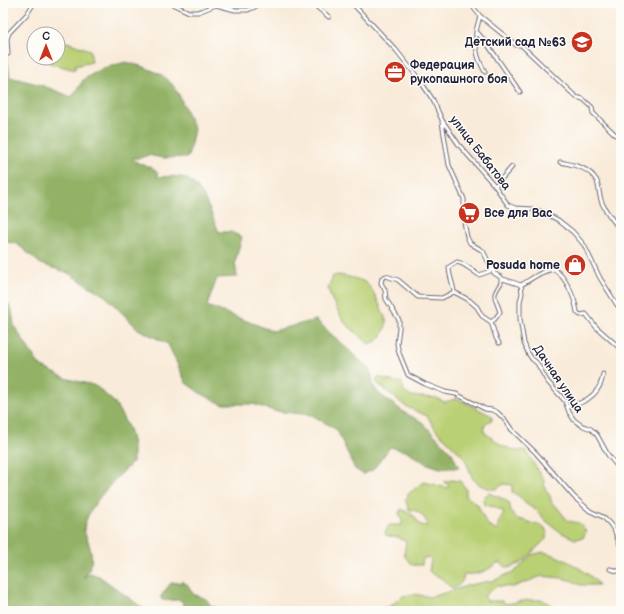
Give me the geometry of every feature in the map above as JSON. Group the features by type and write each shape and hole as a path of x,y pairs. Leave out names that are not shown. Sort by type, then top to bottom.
{"street":[{"path":"8,54 7,39 9,32 27,14 34,3"},
{"path":"170,3 189,12 198,12 216,5 235,10 248,10 264,3"},
{"path":"312,3 329,17"},
{"name":"улица Бабатова","path":"352,3 396,50 419,79 433,100 442,120 459,145 495,186 506,202 511,207 532,209 543,212 558,220 573,232 584,245 600,278 621,309"},
{"path":"470,3 480,16 516,45 521,45 576,97 583,99 592,107 592,113 621,140"},
{"path":"480,16 476,31 476,49 478,61 485,72"},
{"path":"476,31 488,45 520,92"},
{"path":"442,120 449,165 464,198 464,222 466,237 470,243 483,251 494,270 494,273 521,285 542,272 554,269 559,272 568,284 577,312 580,315 586,314 596,327 621,349"},
{"path":"560,162 582,167 590,173 596,181 604,206 621,231"},
{"path":"495,186 512,167"},
{"path":"454,292 449,276 449,266 457,262 465,264 479,275 494,270"},
{"path":"454,292 442,298 418,297 398,280 386,276 382,278 381,283 385,290 386,299 399,320 396,344 398,353 408,375 445,392 456,394 485,409 497,412 506,420 517,436 536,453 574,497 590,511 604,517 615,532 621,548"},
{"path":"491,322 500,312 494,295 496,289 501,283 501,277"},
{"name":"Дачная улица","path":"521,285 522,293 520,312 524,343 528,353 537,363 547,381 565,402 574,420 591,429 597,435 608,455 621,471"},
{"path":"454,292 469,300 477,307 482,316 491,322 499,343"},
{"path":"567,407 583,402 591,397 600,386 603,374"},
{"path":"610,569 621,572"}],"green space":[{"path":"66,42 90,50 92,62 75,66 75,70 60,66 66,66"},
{"path":"3,55 7,58 10,77 41,85 72,97 84,79 103,68 126,62 144,67 162,75 172,84 179,95 194,129 188,157 163,158 148,155 140,158 132,158 138,163 155,170 158,173 157,177 170,176 184,178 191,181 206,201 219,232 231,232 242,237 235,262 237,277 217,278 207,306 273,331 316,320 368,368 371,373 373,385 377,392 405,413 422,422 452,453 459,468 440,468 425,463 409,452 390,447 373,470 363,474 355,469 337,430 312,415 274,411 253,404 222,404 200,393 186,383 168,344 138,329 105,296 68,273 41,264 16,243 4,242 3,249"},
{"path":"339,275 363,281 369,286 375,296 387,322 383,333 377,341 369,344 344,322 332,300 328,288 333,276"},
{"path":"3,296 12,310 14,326 40,366 65,378 96,386 115,403 129,429 133,444 133,462 103,493 90,511 86,520 84,531 90,547 92,561 83,578 89,573 99,576 147,611 3,611"},
{"path":"378,377 395,382 402,382 404,392 410,396 436,398 444,402 456,398 492,416 492,420 485,426 484,432 502,446 518,451 526,451 544,480 545,489 550,496 552,504 556,506 568,521 583,526 586,532 583,538 575,539 562,533 546,521 536,510 526,504 519,496 512,492 512,485 504,484 496,489 491,489 480,485 473,479 464,457 436,430 427,416 405,406 378,384 376,379"},
{"path":"452,480 460,481 466,489 466,496 478,505 486,523 495,530 498,530 498,524 504,512 495,507 484,505 483,499 488,493 504,499 509,503 511,511 517,519 541,525 545,528 547,533 546,539 521,563 508,568 499,562 483,572 464,574 461,582 454,588 429,571 431,560 429,558 423,558 422,565 412,565 404,555 406,542 398,537 387,536 385,533 389,525 402,525 402,520 399,513 401,509 414,516 419,524 425,526 428,524 418,512 409,510 405,499 407,499 408,494 424,482 448,488 449,486 444,482"},
{"path":"543,552 574,565 589,575 599,585 580,585 573,581 561,578 542,576 513,587 497,586 484,596 487,601 502,601 506,604 529,600 543,600 559,611 355,611 389,607 403,596 413,594 431,597 470,585 495,580 517,570 531,555"},
{"path":"183,582 188,585 193,594 206,599 212,607 216,607 216,611 186,611 182,601 166,601 161,599 161,596 171,583"}],"place":[{"name":"Детский сад №63","path":"582,42"},
{"name":"Федерация рукопашного боя","path":"395,72"},
{"name":"Все для Вас","path":"469,213"},
{"name":"Posuda home","path":"575,265"}]}
